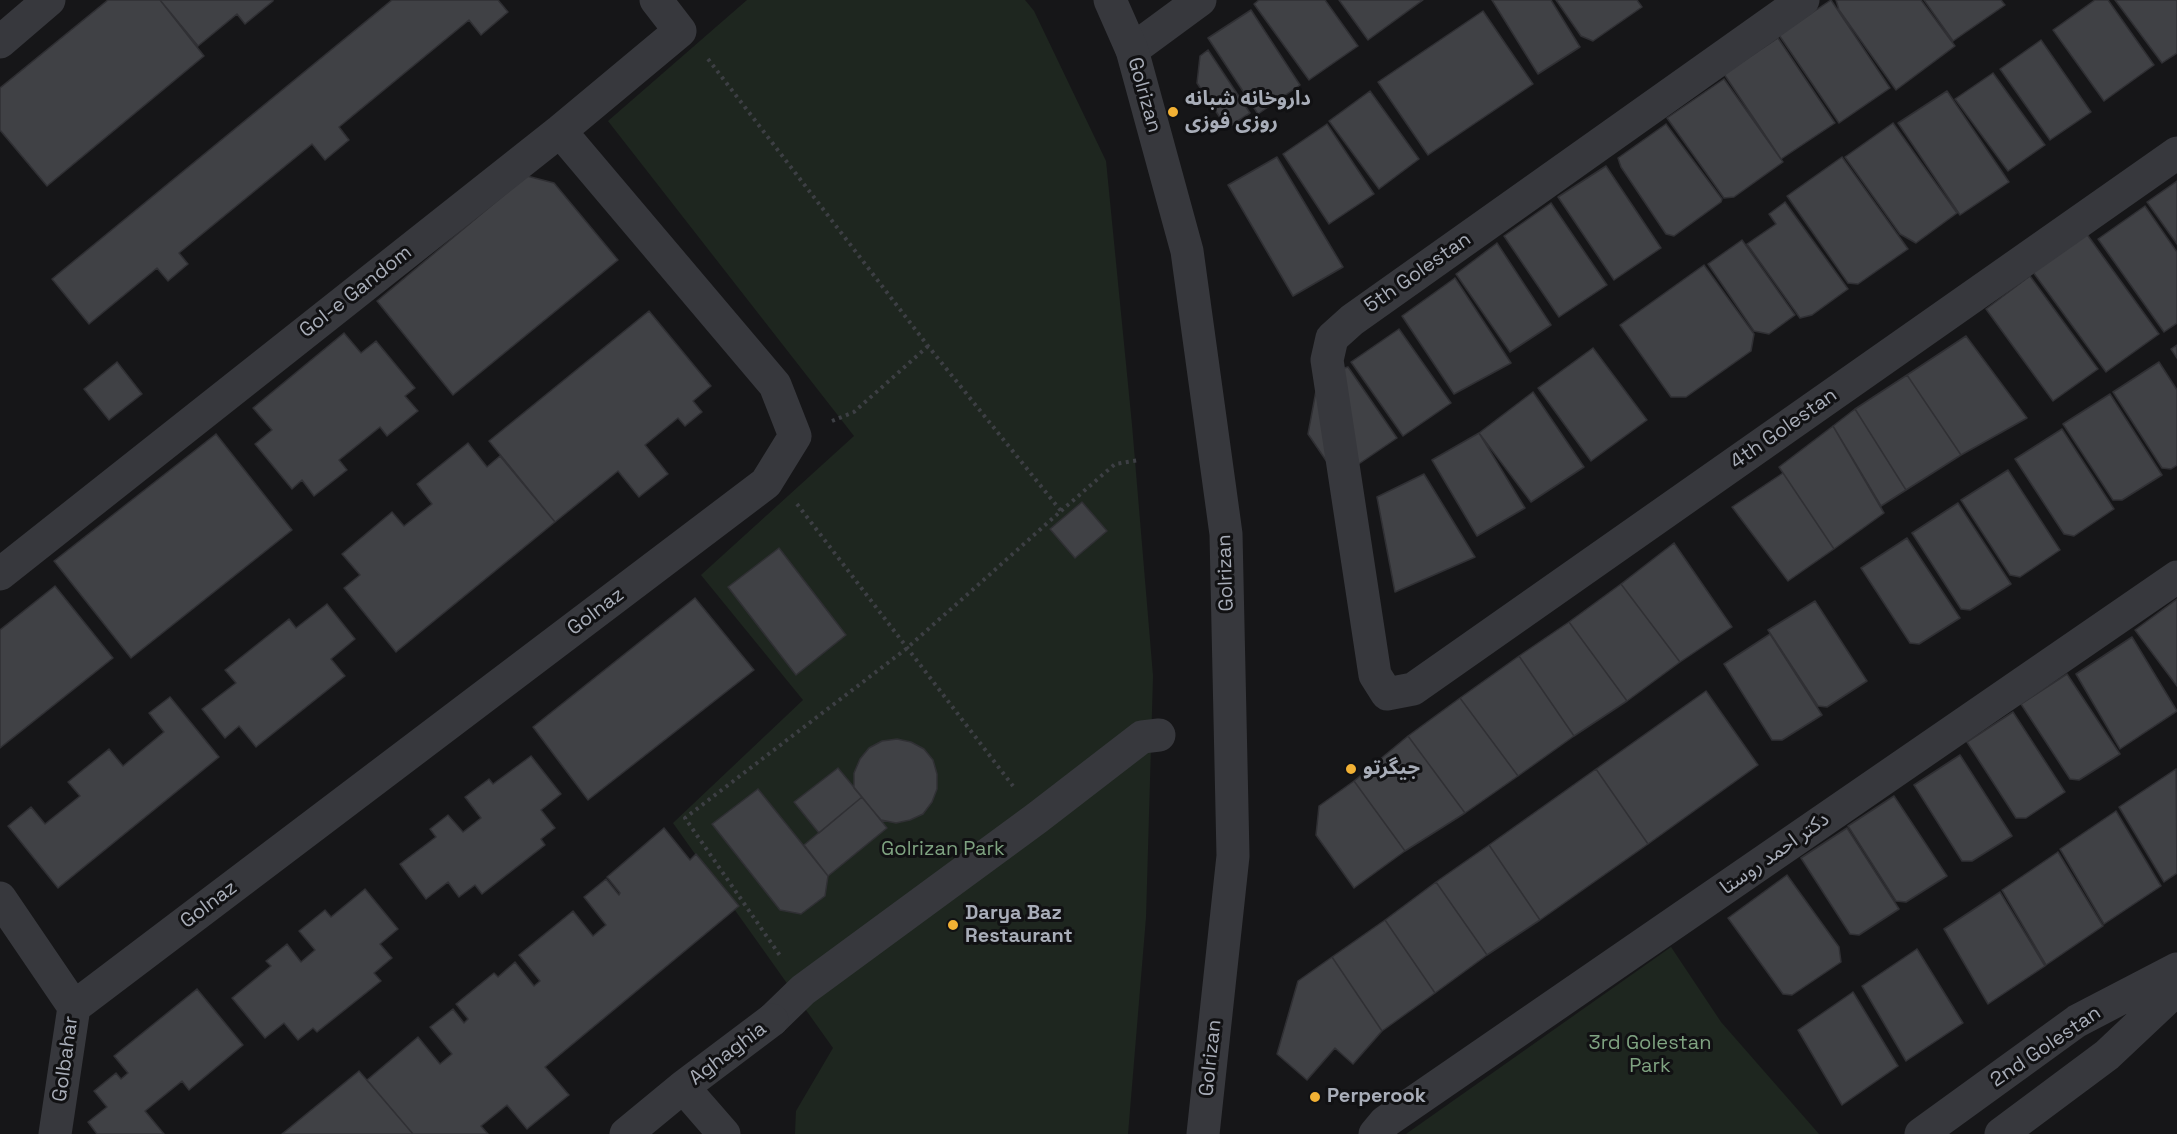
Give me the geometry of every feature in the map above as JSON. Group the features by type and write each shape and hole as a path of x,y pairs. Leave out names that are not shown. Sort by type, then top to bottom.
{"street":[{"path":"0,42 49,0"},
{"path":"656,0 680,31"},
{"path":"1115,18 1200,0"},
{"name":"5th Golestan","path":"1387,694 1375,675 1327,360 1332,338 1361,313 1803,0"},
{"name":"Golrizan","path":"1115,18 1187,250 1226,534 1233,856 1203,1134"},
{"name":"Gol-e Gandom","path":"0,574 560,131 680,31"},
{"path":"560,131 775,385 795,436"},
{"name":"4th Golestan","path":"1387,694 1413,689 2177,153"},
{"name":"Golnaz","path":"74,1007 766,483 795,436"},
{"name":"دکتر احمد روستا","path":"1375,1134 1385,1122 2177,577"},
{"name":"Aghaghia","path":"626,1134 683,1087 772,1020 803,990 1037,818 1142,737 1160,735"},
{"name":"Golbahar","path":"0,898 74,1007 55,1134"},
{"name":"2nd Golestan","path":"1921,1134 2077,1021 2177,969"},
{"name":"2nd Golestan","path":"2001,1134 2107,1055 2177,989"},
{"name":"Aghaghia","path":"683,1087 724,1134"}],"path":[{"path":"680,31 706,57 928,346 1061,511"},
{"path":"795,436 854,412 928,346"},
{"path":"781,958 685,819 906,649 1116,464 1139,460"},
{"path":"793,499 1037,818"}],"green space":[{"name":"Golrizan Park","path":"747,0 1025,0 1034,11 1106,161 1132,425 1153,676 1146,917 1128,1134 795,1134 796,1111 833,1048 673,823 803,700 701,575 854,436 608,121"},
{"name":"3rd Golestan Park","path":"1671,947 1721,1022 1819,1134 1406,1134"}],"building":[{"path":"108,0 160,0 204,56 47,186 0,130 0,88"},
{"path":"160,0 273,1 245,24 237,14 198,46"},
{"path":"392,0 498,0 508,12 481,35 469,20 339,127 349,140 325,160 312,144 179,253 188,264 168,281 157,268 89,324 52,279"},
{"path":"1259,0 1325,0 1358,46 1309,80 1254,4"},
{"path":"1339,0 1423,0 1368,40"},
{"path":"1492,0 1551,0 1580,47 1538,74"},
{"path":"1556,0 1637,0 1642,7 1593,41 1581,36"},
{"path":"1831,0 1890,88 1839,123 1779,35"},
{"path":"1836,0 1921,0 1955,46 1896,90 1839,10"},
{"path":"1924,0 2001,0 2005,5 1953,41"},
{"path":"2095,0 2108,0 2154,65 2104,101 2053,30"},
{"path":"2115,0 2177,0 2177,53 2162,63"},
{"path":"1251,10 1300,85 1258,114 1208,38"},
{"path":"1483,11 1533,84 1428,155 1378,82"},
{"path":"1778,38 1835,123 1781,159 1724,74"},
{"path":"2041,40 2091,112 2050,140 2000,69"},
{"path":"1208,50 1250,113 1227,128 1197,83 1200,56"},
{"path":"1993,73 2045,145 2008,171 1955,99"},
{"path":"1724,79 1783,162 1734,197 1724,198 1667,118"},
{"path":"1370,91 1419,159 1379,189 1329,121"},
{"path":"1947,91 2009,182 1960,215 1898,123"},
{"path":"1893,123 1957,213 1916,243 1900,234 1845,157"},
{"path":"1327,124 1374,194 1329,224 1283,154"},
{"path":"1666,124 1722,199 1674,236 1666,234 1621,167 1618,158"},
{"path":"1277,157 1343,267 1293,296 1228,185"},
{"path":"1842,157 1908,249 1858,284 1848,283 1787,196"},
{"path":"1606,166 1661,248 1614,280 1558,197"},
{"path":"527,176 554,183 618,260 453,395 377,301"},
{"path":"2177,181 2177,244 2147,202"},
{"path":"1785,202 1848,289 1812,315 1800,318 1747,244 1776,224 1769,214"},
{"path":"1551,203 1607,285 1559,317 1504,236"},
{"path":"2145,206 2177,252 2177,323 2164,332 2098,239"},
{"path":"2086,233 2159,334 2106,372 2033,272"},
{"path":"1742,240 1795,315 1769,334 1754,331 1708,264"},
{"path":"1497,243 1551,325 1510,352 1456,274"},
{"path":"1704,265 1754,334 1751,351 1686,397 1671,397 1620,325"},
{"path":"2030,276 2098,369 2053,401 1986,309"},
{"path":"1455,278 1511,363 1454,394 1402,316"},
{"path":"649,311 711,386 693,401 702,412 685,426 678,418 645,445 668,474 639,497 618,471 555,522 489,441"},
{"path":"1399,329 1451,403 1403,436 1351,362"},
{"path":"344,333 361,353 376,341 415,388 405,396 418,411 387,436 380,427 339,460 347,470 314,496 302,480 292,489 255,444 272,430 253,408"},
{"path":"1966,336 2027,418 1961,455 1907,375"},
{"path":"2177,345 2177,358 2171,349"},
{"path":"1593,348 1647,420 1591,461 1538,388"},
{"path":"117,362 142,394 109,420 84,389"},
{"path":"2159,362 2177,390 2177,465 2171,469 2162,468 2113,392"},
{"path":"1348,367 1397,438 1338,478 1308,434 1319,375"},
{"path":"1907,375 1961,455 1906,490 1855,409"},
{"path":"1533,392 1584,467 1531,502 1479,433"},
{"path":"2110,394 2162,475 2122,500 2113,500 2063,424"},
{"path":"1855,409 1906,490 1881,506 1833,426"},
{"path":"1833,426 1884,513 1834,549 1779,467"},
{"path":"2062,429 2114,509 2074,536 2064,534 2015,459"},
{"path":"1479,433 1525,508 1477,536 1432,460"},
{"path":"216,434 292,530 131,658 54,561"},
{"path":"468,443 487,467 500,456 555,522 396,652 344,588 360,575 342,554 392,512 404,526 432,504 417,484"},
{"path":"2008,470 2060,550 2020,577 2010,575 1961,500"},
{"path":"1783,473 1834,549 1788,581 1732,507"},
{"path":"1424,474 1475,557 1395,592 1377,497"},
{"path":"1082,502 1107,531 1075,558 1050,529"},
{"path":"1958,503 2011,584 1970,610 1961,609 1912,533"},
{"path":"1907,538 1960,618 1919,644 1910,643 1861,568"},
{"path":"1674,543 1732,627 1680,662 1621,584"},
{"path":"779,548 846,635 796,675 728,587"},
{"path":"1621,584 1680,662 1627,701 1569,622"},
{"path":"55,586 113,658 0,748 0,630"},
{"path":"695,598 754,670 588,800 533,727"},
{"path":"2177,599 2177,686 2135,630"},
{"path":"1815,601 1867,681 1827,707 1818,706 1768,630"},
{"path":"327,604 355,639 331,659 345,676 256,747 239,726 225,738 202,709 236,683 225,670 289,619 296,628"},
{"path":"1569,622 1627,701 1574,736 1519,656"},
{"path":"1770,634 1822,715 1782,740 1772,740 1724,664"},
{"path":"2132,637 2177,711 2120,749 2076,674"},
{"path":"1519,656 1574,736 1518,776 1460,698"},
{"path":"2067,674 2120,754 2079,780 2070,779 2021,704"},
{"path":"1706,691 1758,765 1648,844 1596,769"},
{"path":"170,697 219,757 58,888 8,826 31,807 45,824 80,796 68,782 109,749 123,766 164,732 149,713"},
{"path":"1460,698 1518,776 1465,813 1408,736"},
{"path":"2013,712 2065,792 2026,818 2016,818 1967,742"},
{"path":"1408,736 1465,813 1405,851 1354,781"},
{"path":"897,739 911,742 924,749 933,760 937,774 937,789 932,802 923,814 896,823 881,820 854,788 854,773 860,759 869,748 882,741"},
{"path":"1960,755 2012,836 1972,861 1962,861 1914,785"},
{"path":"531,756 561,794 541,810 555,828 541,839 545,845 482,894 475,885 459,897 448,882 426,899 400,864 436,837 430,829 448,815 463,832 481,818 465,797 489,779 493,784"},
{"path":"838,768 862,797 819,833 794,802"},
{"path":"1596,769 1648,844 1540,920 1489,845"},
{"path":"2176,769 2177,873 2164,882 2119,807"},
{"path":"1354,781 1405,851 1354,888 1316,835 1319,806"},
{"path":"758,789 828,876 825,896 801,914 780,910 712,824"},
{"path":"1894,796 1947,876 1906,902 1896,901 1848,826"},
{"path":"862,797 887,828 828,876 804,845"},
{"path":"2116,811 2161,886 2104,924 2060,849"},
{"path":"664,828 690,860 696,854 739,906 545,1067 569,1095 527,1129 507,1105 481,1126 488,1134 413,1134 367,1080 418,1037 440,1064 452,1054 430,1027 453,1009 464,1023 468,1019 456,1004 494,973 498,977 515,962 534,986 540,981 519,955 573,911 593,936 606,925 584,897 606,879 619,895 620,893 607,877"},
{"path":"1847,828 1899,909 1859,935 1850,934 1801,858"},
{"path":"1489,845 1540,920 1487,955 1436,882"},
{"path":"2058,852 2103,926 2046,965 2002,890"},
{"path":"1787,875 1839,947 1841,962 1792,995 1783,994 1728,918"},
{"path":"1436,882 1487,955 1435,993 1385,920"},
{"path":"365,889 398,929 380,944 392,958 374,973 381,981 317,1032 313,1028 298,1040 284,1023 265,1038 232,998 271,966 266,961 287,944 301,962 315,950 299,931 325,910 331,917"},
{"path":"2000,892 2045,966 1988,1004 1944,929"},
{"path":"1385,920 1435,993 1382,1031 1332,957"},
{"path":"1917,949 1963,1023 1906,1061 1862,986"},
{"path":"1332,957 1382,1031 1353,1064 1335,1048 1307,1080 1277,1054 1298,981"},
{"path":"197,989 243,1045 189,1090 182,1081 145,1111 164,1134 97,1134 88,1122 107,1107 94,1091 116,1073 121,1079 128,1073 114,1056"},
{"path":"1853,992 1898,1066 1842,1105 1798,1030"},
{"path":"359,1071 413,1134 282,1134"}],"place":[{"name":"داروخانه شبانه روزی فوزی","path":"1173,112"},
{"name":"جیگرتو","path":"1351,769"},
{"name":"Darya Baz Restaurant","path":"953,925"},
{"name":"Perperook","path":"1315,1097"}]}
